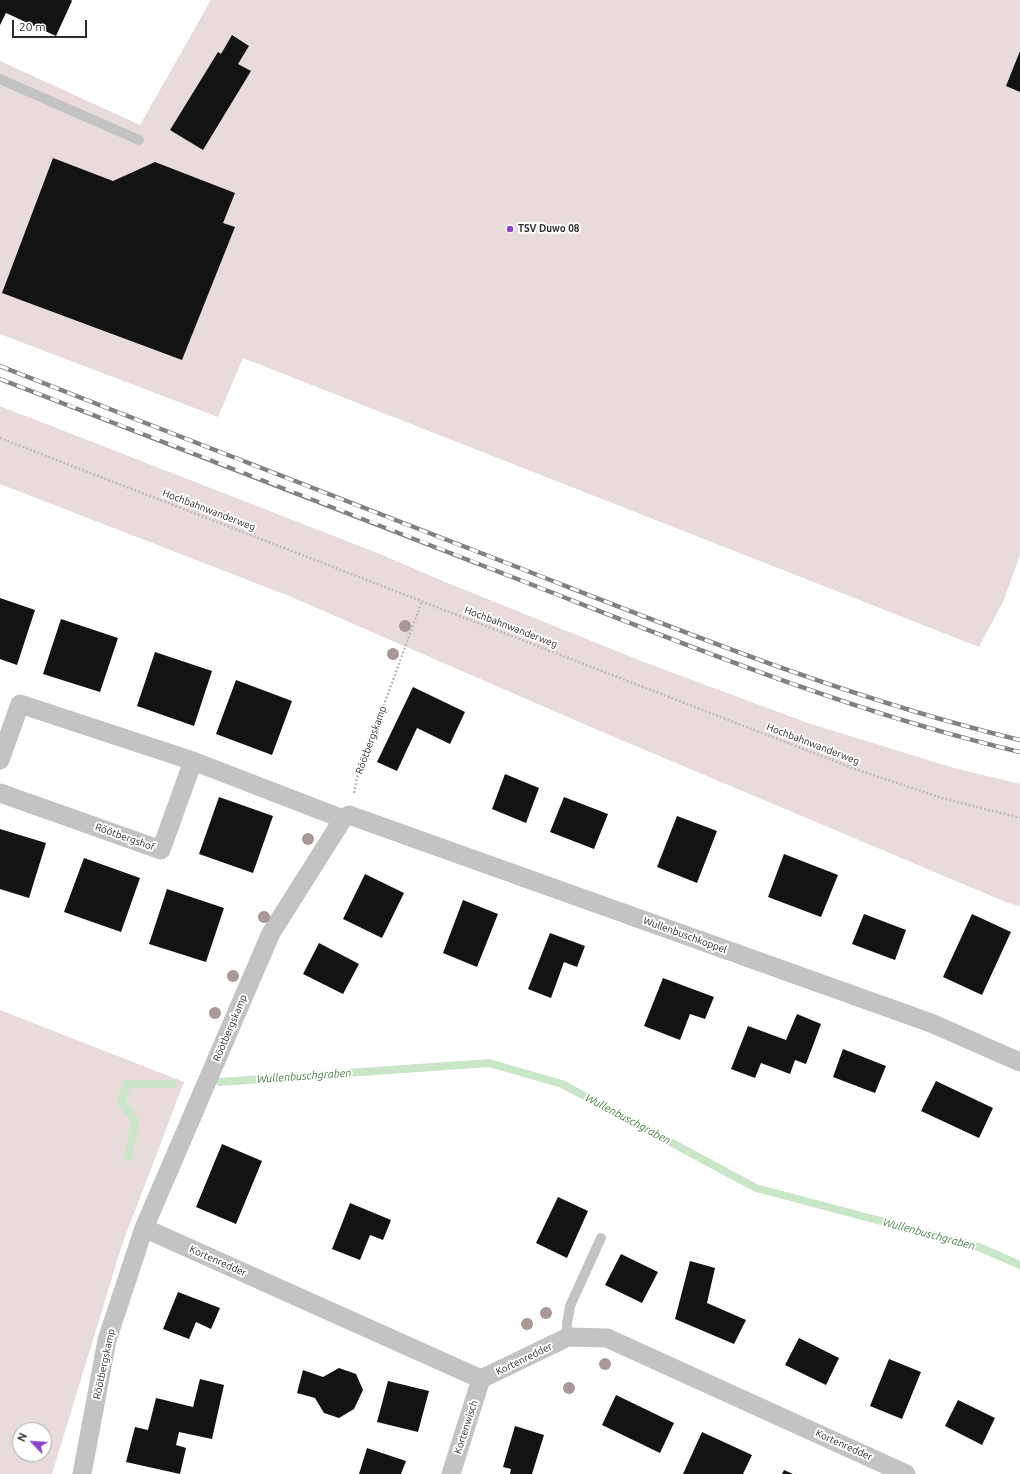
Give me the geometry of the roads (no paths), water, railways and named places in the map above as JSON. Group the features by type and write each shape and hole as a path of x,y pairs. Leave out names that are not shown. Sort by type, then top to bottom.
{"street":[{"path":"0,760 20,704 193,761 346,817"},
{"name":"Röötbergshof","path":"0,793 161,850 193,761"},
{"name":"Wullenbuschkoppel","path":"346,817 932,1023 1020,1062"},
{"name":"Röötbergskamp","path":"82,1474 107,1340 144,1228 272,933 346,817"},
{"name":"Kortenredder","path":"144,1228 481,1379 567,1338 607,1338 906,1474"},
{"name":"Kortenwisch","path":"451,1474 481,1379"}],"lane":[{"path":"0,79 139,140"},
{"path":"567,1338 566,1323 570,1306 601,1238"}],"waterway":[{"name":"Wullenbuschgraben","path":"220,1082 489,1063 562,1084 756,1188 979,1247 1020,1265"},
{"name":"Wullenbuschgraben","path":"128,1158 135,1121 122,1102 127,1084 173,1084"}],"railway":[{"path":"0,366 714,643 896,706 1020,740"},
{"path":"0,379 647,630 770,676 894,717 957,736 1020,752"}],"place":[{"name":"TSV Duwo 08","path":"510,229"}]}
